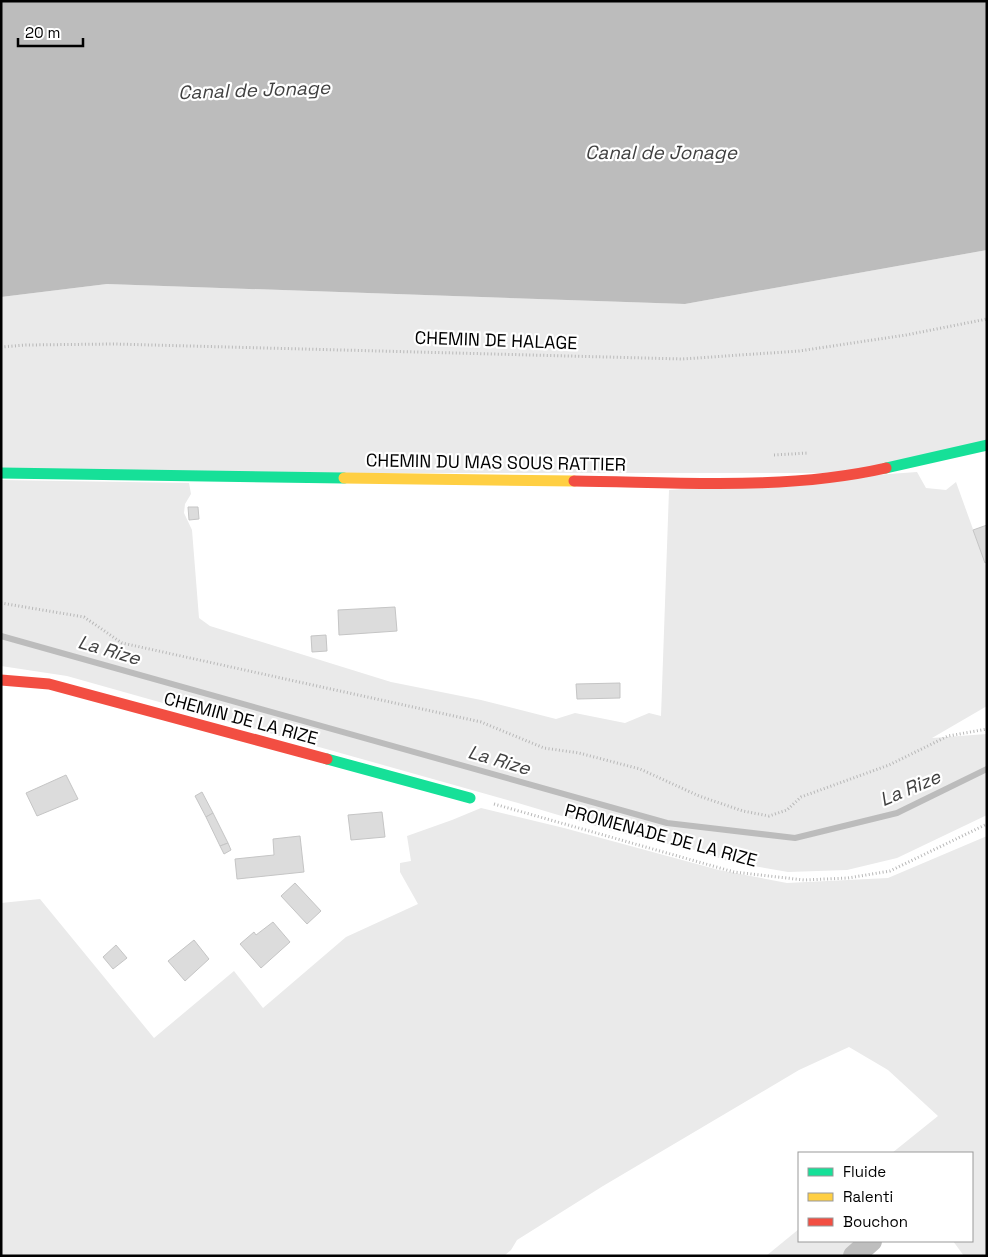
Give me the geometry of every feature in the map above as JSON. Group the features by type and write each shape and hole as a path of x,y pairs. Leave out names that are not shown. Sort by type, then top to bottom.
{"street":[{"name":"CHEMIN DU MAS SOUS RATTIER","path":"1,473 734,482 799,481 865,473 987,445"},
{"name":"CHEMIN DE LA RIZE","path":"1,680 49,684 470,798"},
{"path":"854,1256 870,1242"}],"path":[{"name":"CHEMIN DE HALAGE","path":"1,347 114,344 682,359 799,351 906,335 987,319"},
{"path":"772,455 811,453"},
{"path":"1,603 84,617 122,643 481,722 544,748 578,753 640,769 699,796 743,812 769,816 787,810 802,797 889,765 948,736 987,728"},
{"name":"PROMENADE DE LA RIZE","path":"470,798 734,872 804,880 848,878 890,871 987,824"}],"shaded area":[{"path":"987,250 987,445 865,473 1,473 1,297 107,284 685,304"},
{"path":"917,472 926,488 946,490 956,482 987,568 987,706 932,738 987,734 987,815 897,858 847,870 788,872 730,862 699,851 612,831 67,676 1,666 1,480 189,483 191,494 185,504 184,513 192,530 199,618 210,626 391,682 481,700 556,719 575,713 625,723 649,713 661,716 669,490"},
{"path":"481,808 564,828 719,870 787,883 888,878 987,836 987,1256 964,1256 954,1242 973,1242 973,1152 893,1152 938,1116 888,1070 849,1047 799,1070 603,1186 517,1240 511,1250 504,1256 1,1256 1,903 40,899 154,1038 234,971 263,1008 346,937 418,904 400,872 400,863 411,861 407,836"},
{"path":"798,1230 798,1242 857,1242 842,1256 766,1256"}],"water":[{"name":"Canal de Jonage","path":"1,1 987,1 987,250 685,304 107,284 1,297"}],"building":[{"path":"188,507 198,507 199,519 189,520"},
{"path":"987,525 987,562 985,563 973,530"},
{"path":"395,607 397,631 339,635 338,610"},
{"path":"326,635 327,651 312,652 311,636"},
{"path":"620,683 620,698 577,699 576,684"},
{"path":"66,775 78,799 37,816 26,793"},
{"path":"202,792 213,813 206,817 195,796"},
{"path":"382,812 385,837 351,840 348,815"},
{"path":"213,813 228,843 220,846 206,817"},
{"path":"300,836 304,872 237,879 235,859 274,855 273,839"},
{"path":"228,843 231,850 224,854 220,846"},
{"path":"295,883 321,911 307,924 281,896"},
{"path":"273,922 290,942 261,968 240,944 254,932 256,935"},
{"path":"194,940 209,959 185,981 168,961"},
{"path":"116,945 127,958 113,969 103,957"}],"waterway":[{"name":"La Rize","path":"1,636 667,823 795,838 897,813 987,769"}],"traffic: fast":[{"path":"886,468 987,445"},
{"path":"1,473 344,478"},
{"path":"327,759 470,798"}],"traffic: slow":[{"path":"344,478 574,481"}],"traffic: jam":[{"path":"574,481 730,484 809,480 886,468"},
{"path":"1,680 49,684 327,759"}]}
